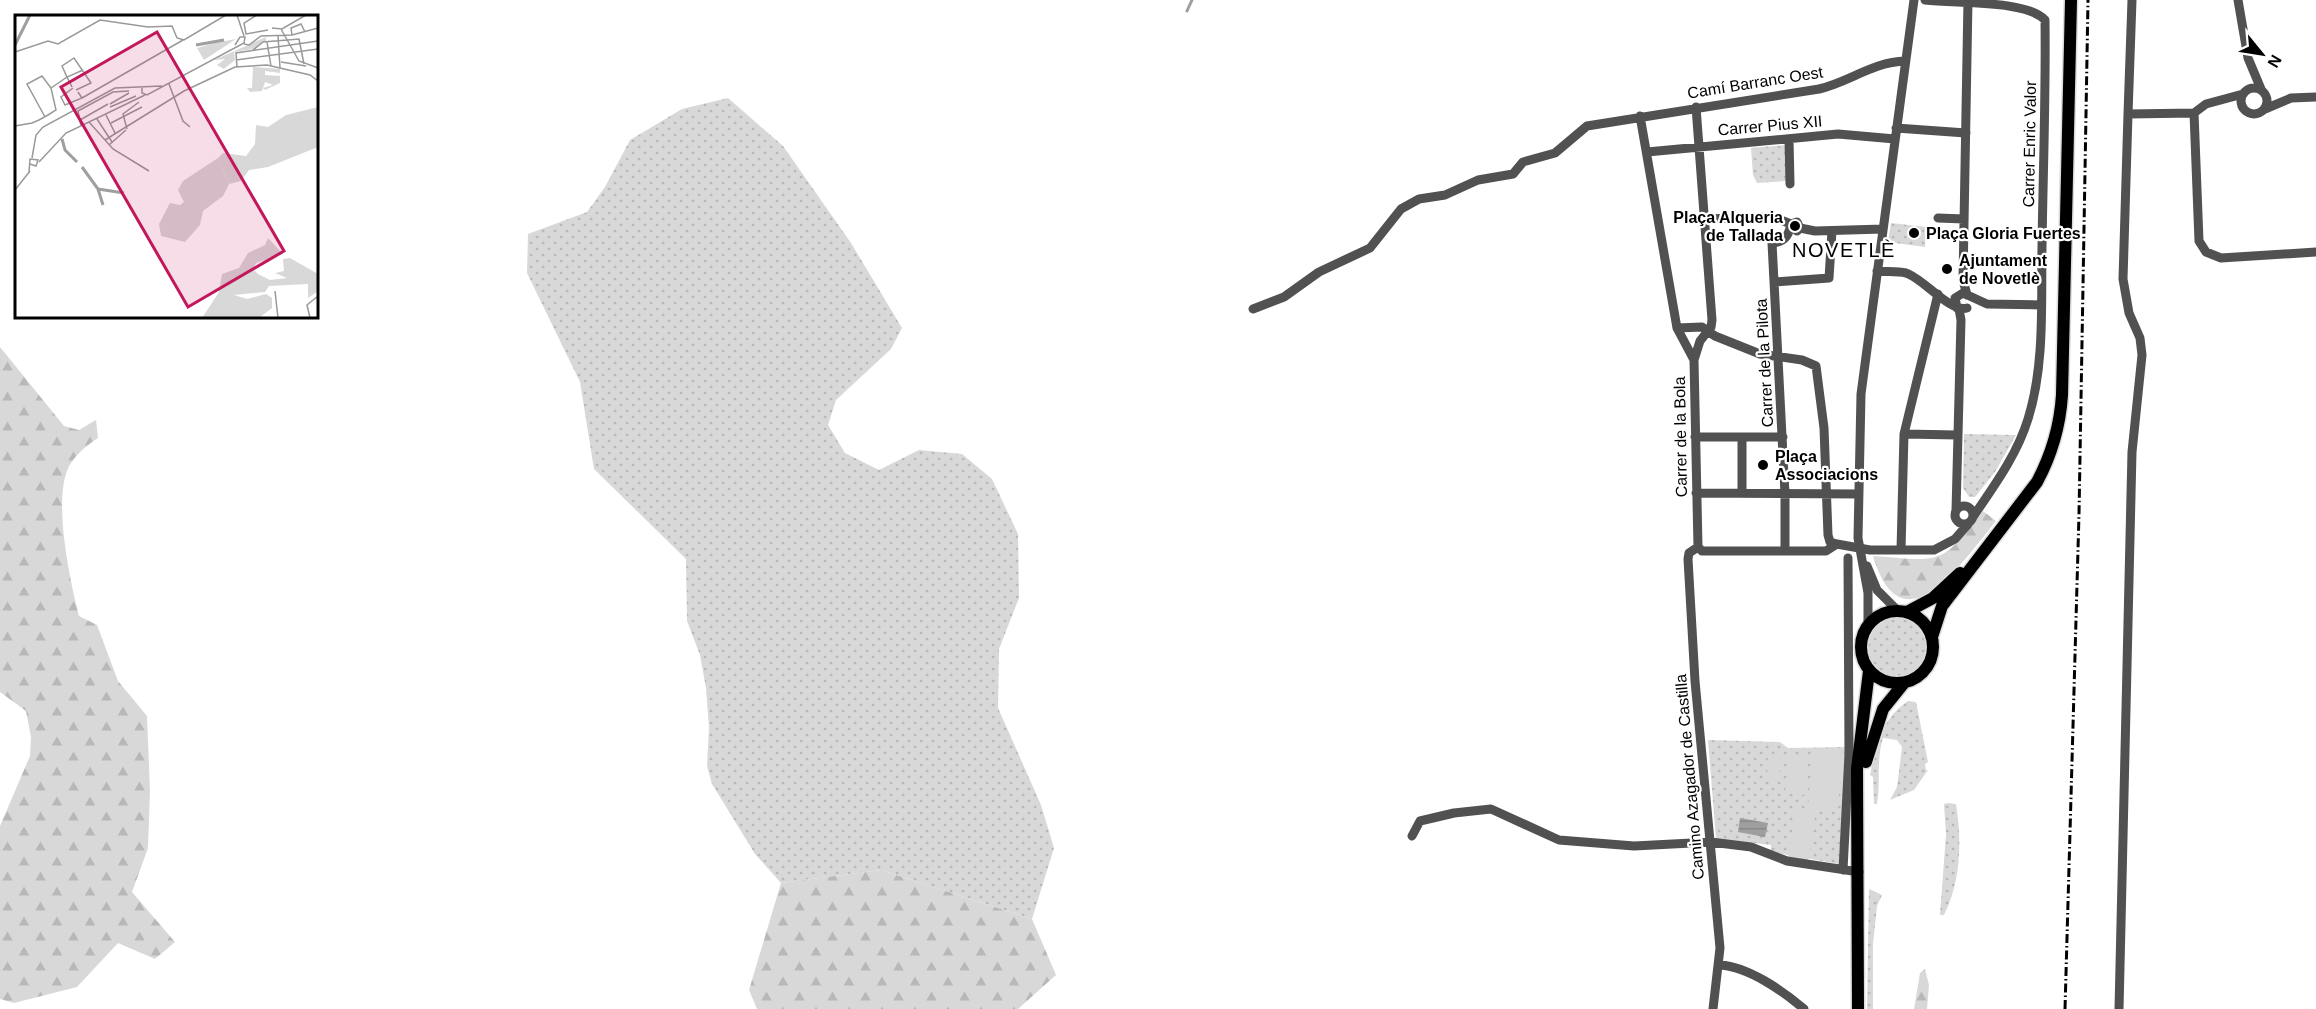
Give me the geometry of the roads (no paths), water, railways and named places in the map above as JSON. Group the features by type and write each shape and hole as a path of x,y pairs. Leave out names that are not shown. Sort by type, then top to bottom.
{"main road":[{"path":"1932,637 1942,606 2037,482 2053,449 2059,424 2062,395 2071,0"},
{"path":"1858,1009 1859,798 1857,769 1869,671 1861,653 1863,633 1876,617 1902,611 1933,598 1981,555"},
{"path":"1859,798 1868,748 1884,709 1904,683 1921,674 1928,666 1934,647 1927,626 1902,611"},
{"path":"1869,671 1885,681 1904,683"}],"street":[{"name":"Carrer Enric Valor","path":"1925,0 2020,0 2036,8 2045,20 2041,305 2038,366 2028,419 2008,464 1971,520 1958,536 1945,545"},
{"path":"1677,328 1699,327 1706,334 1760,354 1813,362 1817,368 1824,428 1828,538 1837,544 1862,550 1929,551 1945,545 1953,533 1956,514 1963,301 1968,0"},
{"path":"2119,1009 2132,463 2142,355 2140,338 2129,313 2123,279 2132,0"},
{"path":"2238,0 2248,58 2267,98 2265,109"},
{"path":"1868,624 1870,612 1862,550 1859,494 1861,394 1883,229 1889,214 1896,128 1916,2"},
{"path":"2242,108 2248,58"},
{"name":"Camí Barranc Oest","path":"1253,309 1284,297 1319,272 1370,248 1401,209 1419,199 1445,195 1478,180 1513,174 1523,162 1554,153 1587,126 1818,89 1849,80 1883,63 1905,62"},
{"path":"2128,114 2194,113 2206,104 2218,102 2254,88 2291,98 2316,97"},
{"path":"2218,102 2242,108 2253,114 2291,98"},
{"name":"Carrer de la Bola","path":"1695,107 1712,320 1694,360 1698,547"},
{"path":"2194,113 2195,194 2199,241 2204,250 2221,258 2316,252"},
{"path":"1640,116 1677,328 1694,360"},
{"path":"1896,128 1966,133"},
{"name":"Carrer Pius XII","path":"1647,152 1844,134 1895,139"},
{"path":"1789,139 1790,184"},
{"path":"1704,219 1773,217 1794,227 1815,231 1883,229"},
{"path":"1938,218 1964,219"},
{"name":"Carrer de la Pilota","path":"1785,551 1783,437 1772,243 1783,240 1794,227"},
{"path":"1775,282 1829,278 1832,231"},
{"path":"1877,271 1908,274 1938,294 1963,301 2041,305"},
{"path":"1901,550 1904,434 1938,294"},
{"path":"1682,339 1706,334"},
{"path":"1904,434 1957,435"},
{"path":"1695,437 1783,437"},
{"path":"1742,437 1742,493"},
{"path":"1956,487 1967,506 1972,510 1971,520 1960,523 1956,514 1959,507 1967,506"},
{"path":"1696,493 1859,494"},
{"path":"1698,547 1702,551 1826,551 1837,544"},
{"name":"Camino Azagador de Castilla","path":"1698,547 1689,553 1688,559 1697,704 1711,842 1720,965 1713,1009"},
{"path":"1862,550 1877,590 1902,611"},
{"path":"1843,870 1849,754 1848,558"},
{"path":"1412,836 1420,821 1454,813 1491,809 1559,840 1634,846 1711,842 1751,847 1787,861 1859,872"},
{"path":"1720,965 1745,972 1787,995 1804,1009"}],"waterway":[{"path":"1187,11 1192,0"}],"railway":[{"path":"2065,1009 2079,514 2088,0"}],"place":[{"name":"Plaça Alqueria de Tallada","path":"1795,226"},
{"name":"Plaça Gloria Fuertes","path":"1914,233"},
{"name":"Ajuntament de Novetlè","path":"1947,269"},
{"name":"Plaça Associacions","path":"1763,465"}],"district":[{"name":"NOVETLÈ","path":"1844,250"}]}
